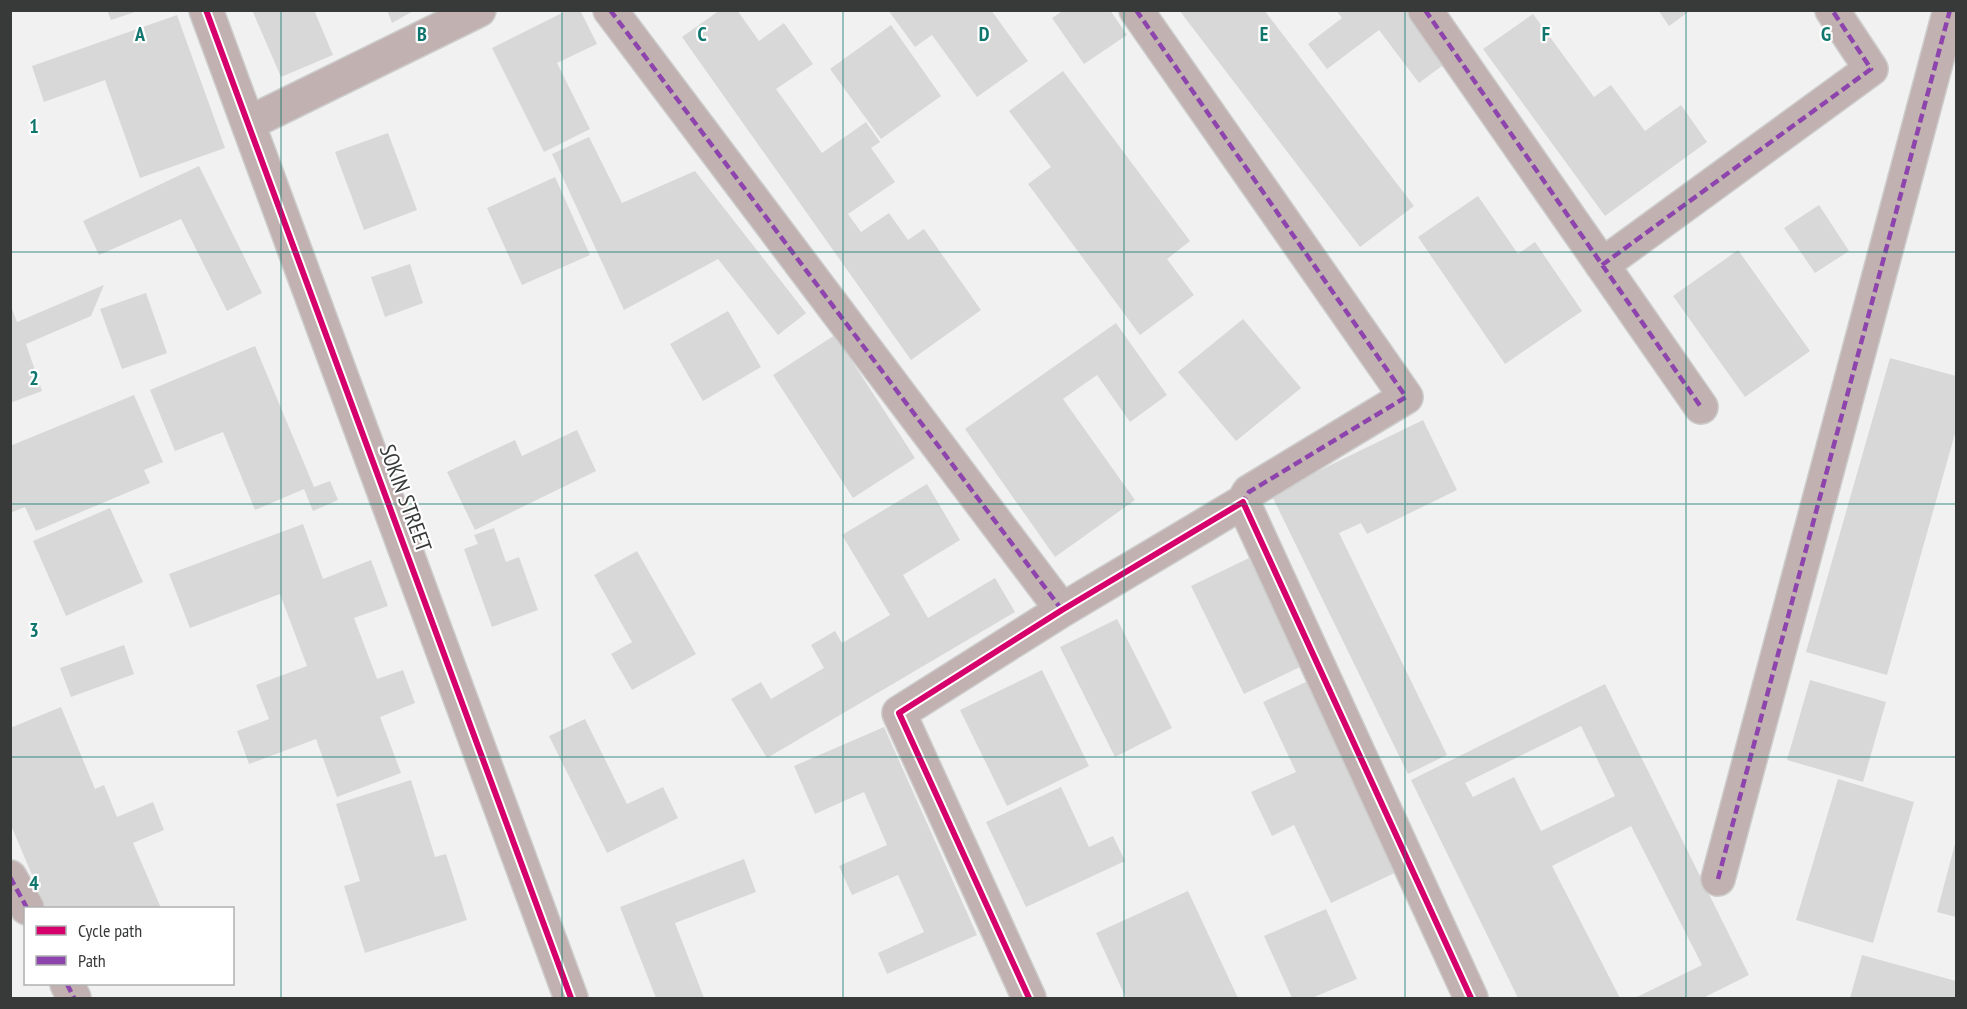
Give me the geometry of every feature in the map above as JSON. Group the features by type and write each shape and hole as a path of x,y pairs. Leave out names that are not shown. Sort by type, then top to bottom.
{"street":[{"name":"SOKIN STREET","path":"206,10 571,999"},
{"path":"249,123 478,10"},
{"path":"610,10 1062,610"},
{"path":"1029,999 899,713 1062,610 1243,502 1249,492 1406,397 1136,10"},
{"path":"1425,10 1701,407"},
{"path":"1602,265 1871,69 1832,10"},
{"path":"1718,879 1950,10"},
{"path":"1243,502 1471,999"},
{"path":"10,877 26,907"},
{"path":"68,985 75,999"}],"building":[{"path":"107,10 138,10 138,11 111,20"},
{"path":"252,10 314,10 333,55 281,77"},
{"path":"387,10 415,10 392,23"},
{"path":"568,10 580,10 597,44 557,63 590,129 544,152 492,48"},
{"path":"720,10 737,10 759,41 784,23 813,64 776,89 822,153 866,122 880,142 871,148 895,182 848,214 861,232 889,213 908,240 924,229 981,310 911,360 682,37"},
{"path":"888,10 991,10 1028,61 977,97 932,35 915,47"},
{"path":"1064,10 1110,10 1127,35 1084,64 1052,18"},
{"path":"1179,10 1264,10 1414,206 1360,247"},
{"path":"1336,10 1406,10 1446,63 1419,83 1379,30 1327,69 1308,44 1342,18"},
{"path":"1658,10 1691,10 1669,26"},
{"path":"1533,14 1594,97 1611,85 1645,131 1681,105 1707,142 1605,216 1483,49"},
{"path":"177,15 225,148 140,178 105,80 44,102 32,66"},
{"path":"891,25 941,96 881,139 830,69"},
{"path":"1063,71 1190,241 1167,259 1194,295 1140,335 1028,184 1051,167 1009,111"},
{"path":"388,133 417,210 364,230 335,152"},
{"path":"589,137 622,203 695,171 806,313 778,335 718,259 624,310 552,154"},
{"path":"199,166 262,293 227,311 181,219 99,255 83,221"},
{"path":"555,177 590,255 522,285 487,208"},
{"path":"1478,196 1518,254 1535,242 1582,311 1505,364 1418,237"},
{"path":"1819,205 1849,251 1815,273 1784,228"},
{"path":"1738,250 1810,351 1745,397 1673,296"},
{"path":"410,264 423,303 385,317 371,277"},
{"path":"104,285 91,316 26,344 42,391 10,403 10,304 17,322"},
{"path":"146,293 167,353 122,369 100,309"},
{"path":"728,311 761,367 703,401 670,344"},
{"path":"1243,319 1301,388 1236,441 1178,372"},
{"path":"1116,323 1167,395 1130,422 1097,375 1063,399 1135,500 1055,557 965,429"},
{"path":"835,335 915,458 853,498 773,375"},
{"path":"255,346 314,487 330,481 338,500 313,511 304,489 255,510 223,432 175,451 150,390"},
{"path":"1890,358 1956,376 1956,430 1887,675 1806,652"},
{"path":"134,395 163,462 144,470 150,483 36,531 25,507 10,513 10,446"},
{"path":"1423,420 1457,490 1367,534 1361,523 1339,533 1447,755 1408,774 1271,494"},
{"path":"577,430 596,471 475,530 447,472 515,440 522,456"},
{"path":"927,484 960,540 903,575 928,618 995,578 1015,612 767,758 731,699 761,682 771,699 824,668 811,645 835,631 842,643 890,615 842,535"},
{"path":"110,508 143,582 66,616 33,541"},
{"path":"303,524 323,579 371,560 388,606 354,618 377,679 403,670 415,703 380,717 401,773 337,797 316,739 249,764 237,731 269,719 256,685 307,666 280,594 190,628 169,574"},
{"path":"494,528 506,562 519,557 538,610 492,627 464,549 478,544 474,535"},
{"path":"637,551 696,654 632,690 611,654 632,642 594,575"},
{"path":"1249,558 1302,666 1244,694 1191,586"},
{"path":"1117,619 1172,728 1115,757 1060,647"},
{"path":"124,645 134,674 71,697 60,668"},
{"path":"1042,670 1089,766 1007,806 960,710"},
{"path":"1310,680 1401,870 1331,903 1294,825 1272,836 1251,792 1296,772 1263,702"},
{"path":"1810,680 1886,702 1863,782 1787,760"},
{"path":"1605,684 1749,975 1703,998 1635,998 1702,965 1631,826 1552,866 1620,998 1518,998 1411,780","holes":["1581,726 1615,796 1541,831 1514,777 1473,797 1465,783"]},
{"path":"61,707 95,789 104,785 117,817 153,802 164,830 133,843 161,907 46,907 10,823 10,728"},
{"path":"585,719 627,804 663,787 678,818 607,853 549,736"},
{"path":"884,727 977,935 887,974 878,953 924,932 898,875 852,895 839,866 887,845 864,792 815,814 794,766"},
{"path":"1838,779 1914,802 1873,943 1796,920"},
{"path":"411,780 435,857 446,854 467,920 365,953 344,886 360,881 336,804"},
{"path":"1061,787 1089,847 1113,836 1125,861 1026,907 986,822"},
{"path":"1956,840 1956,917 1937,912"},
{"path":"744,859 756,892 675,923 704,998 656,998 620,907"},
{"path":"1188,891 1238,998 1126,998 1096,933"},
{"path":"1326,909 1357,979 1312,998 1292,998 1264,936"},
{"path":"1862,955 1956,981 1956,998 1850,998"}],"marked path":[{"path":"610,10 1062,610"},
{"path":"1136,10 1406,397 1249,492 1243,502"},
{"path":"1425,10 1701,407"},
{"path":"1602,265 1871,69 1832,10"},
{"path":"1718,879 1950,10"},
{"path":"10,877 26,907"},
{"path":"68,985 74,998"}],"cycle path":[{"path":"206,10 571,998"},
{"path":"1029,998 899,713 1062,610 1243,502 1471,998"}]}
